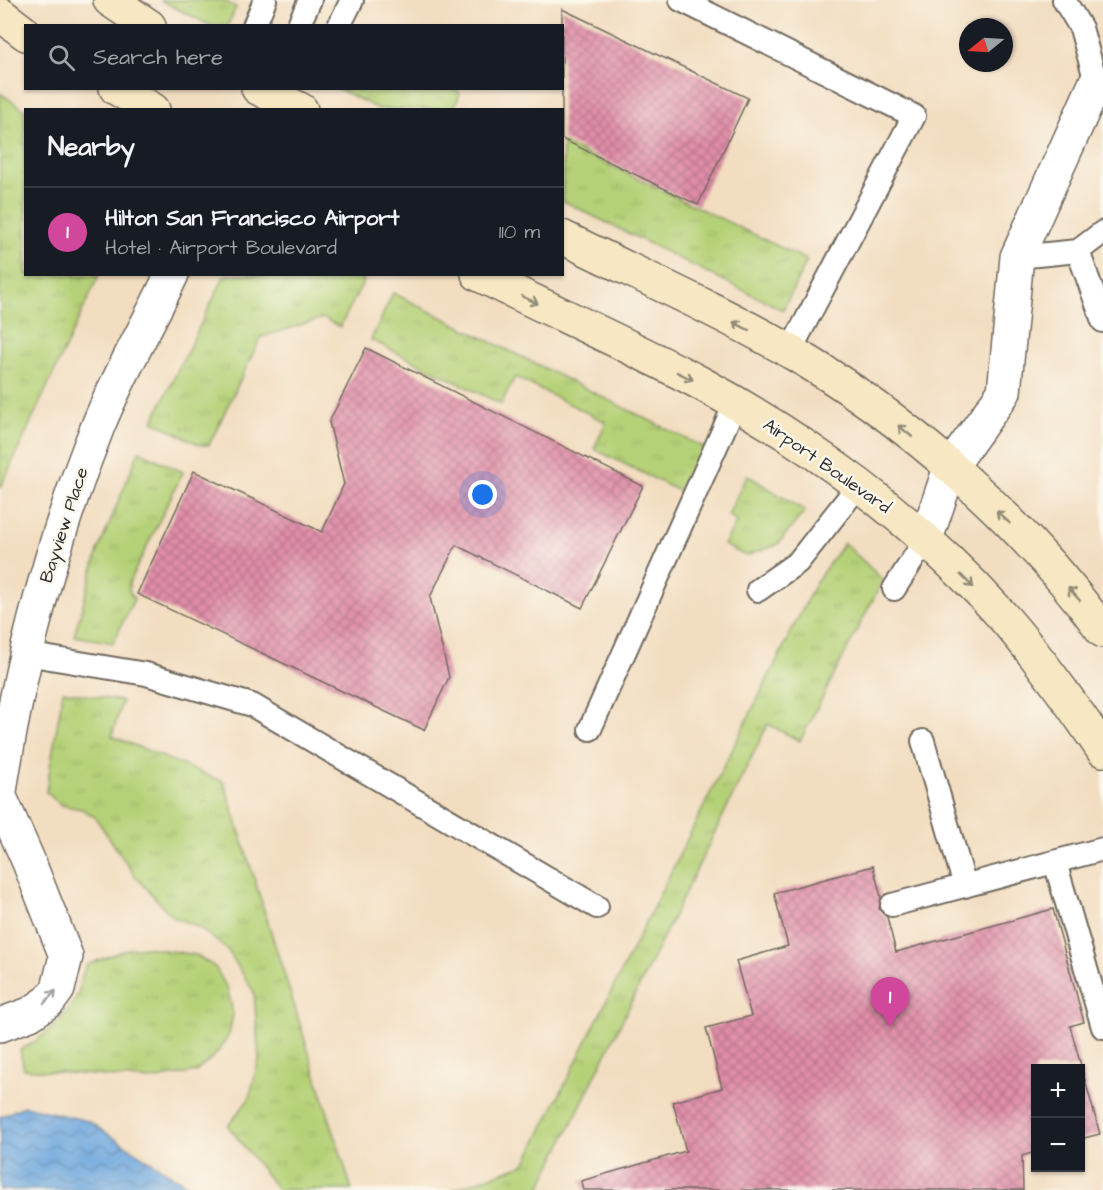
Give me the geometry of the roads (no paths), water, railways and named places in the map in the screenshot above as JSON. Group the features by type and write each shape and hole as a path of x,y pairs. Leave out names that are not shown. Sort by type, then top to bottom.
{"main road":[{"path":"110,0 146,24"},
{"path":"0,14 24,32"},
{"path":"119,90 150,108"},
{"path":"263,93 297,108"},
{"path":"564,238 790,351 873,404 950,468 1018,531 1084,604 1103,631"},
{"name":"Airport Boulevard","path":"482,276 702,384 778,429 858,486 926,539 996,609 1058,684 1103,750"}],"street":[{"path":"926,539 950,468 1004,392 1017,257 1099,85"},
{"name":"Bayview Place","path":"0,791 13,707 66,510 99,424 171,276"},
{"path":"0,797 66,956 58,988 49,1001 30,1014 0,1024"}],"lane":[{"path":"255,24 265,0"},
{"path":"299,24 310,0"},
{"path":"340,24 352,0"},
{"path":"681,0 914,116 790,351"},
{"path":"1064,0 1081,28 1099,85"},
{"path":"1017,257 1078,251 1103,232"},
{"path":"1078,251 1103,321"},
{"path":"590,729 735,404"},
{"path":"758,590 798,562 858,486"},
{"path":"894,589 926,539"},
{"path":"26,654 146,674 252,705 597,908"},
{"path":"923,741 965,886"},
{"path":"892,905 1103,849"},
{"path":"1055,862 1103,1027"}],"water":[{"path":"24,1106 88,1121 195,1190 0,1190 0,1117"}],"place":[{"name":"Hilton San Francisco Airport","path":"890,1027"}]}
